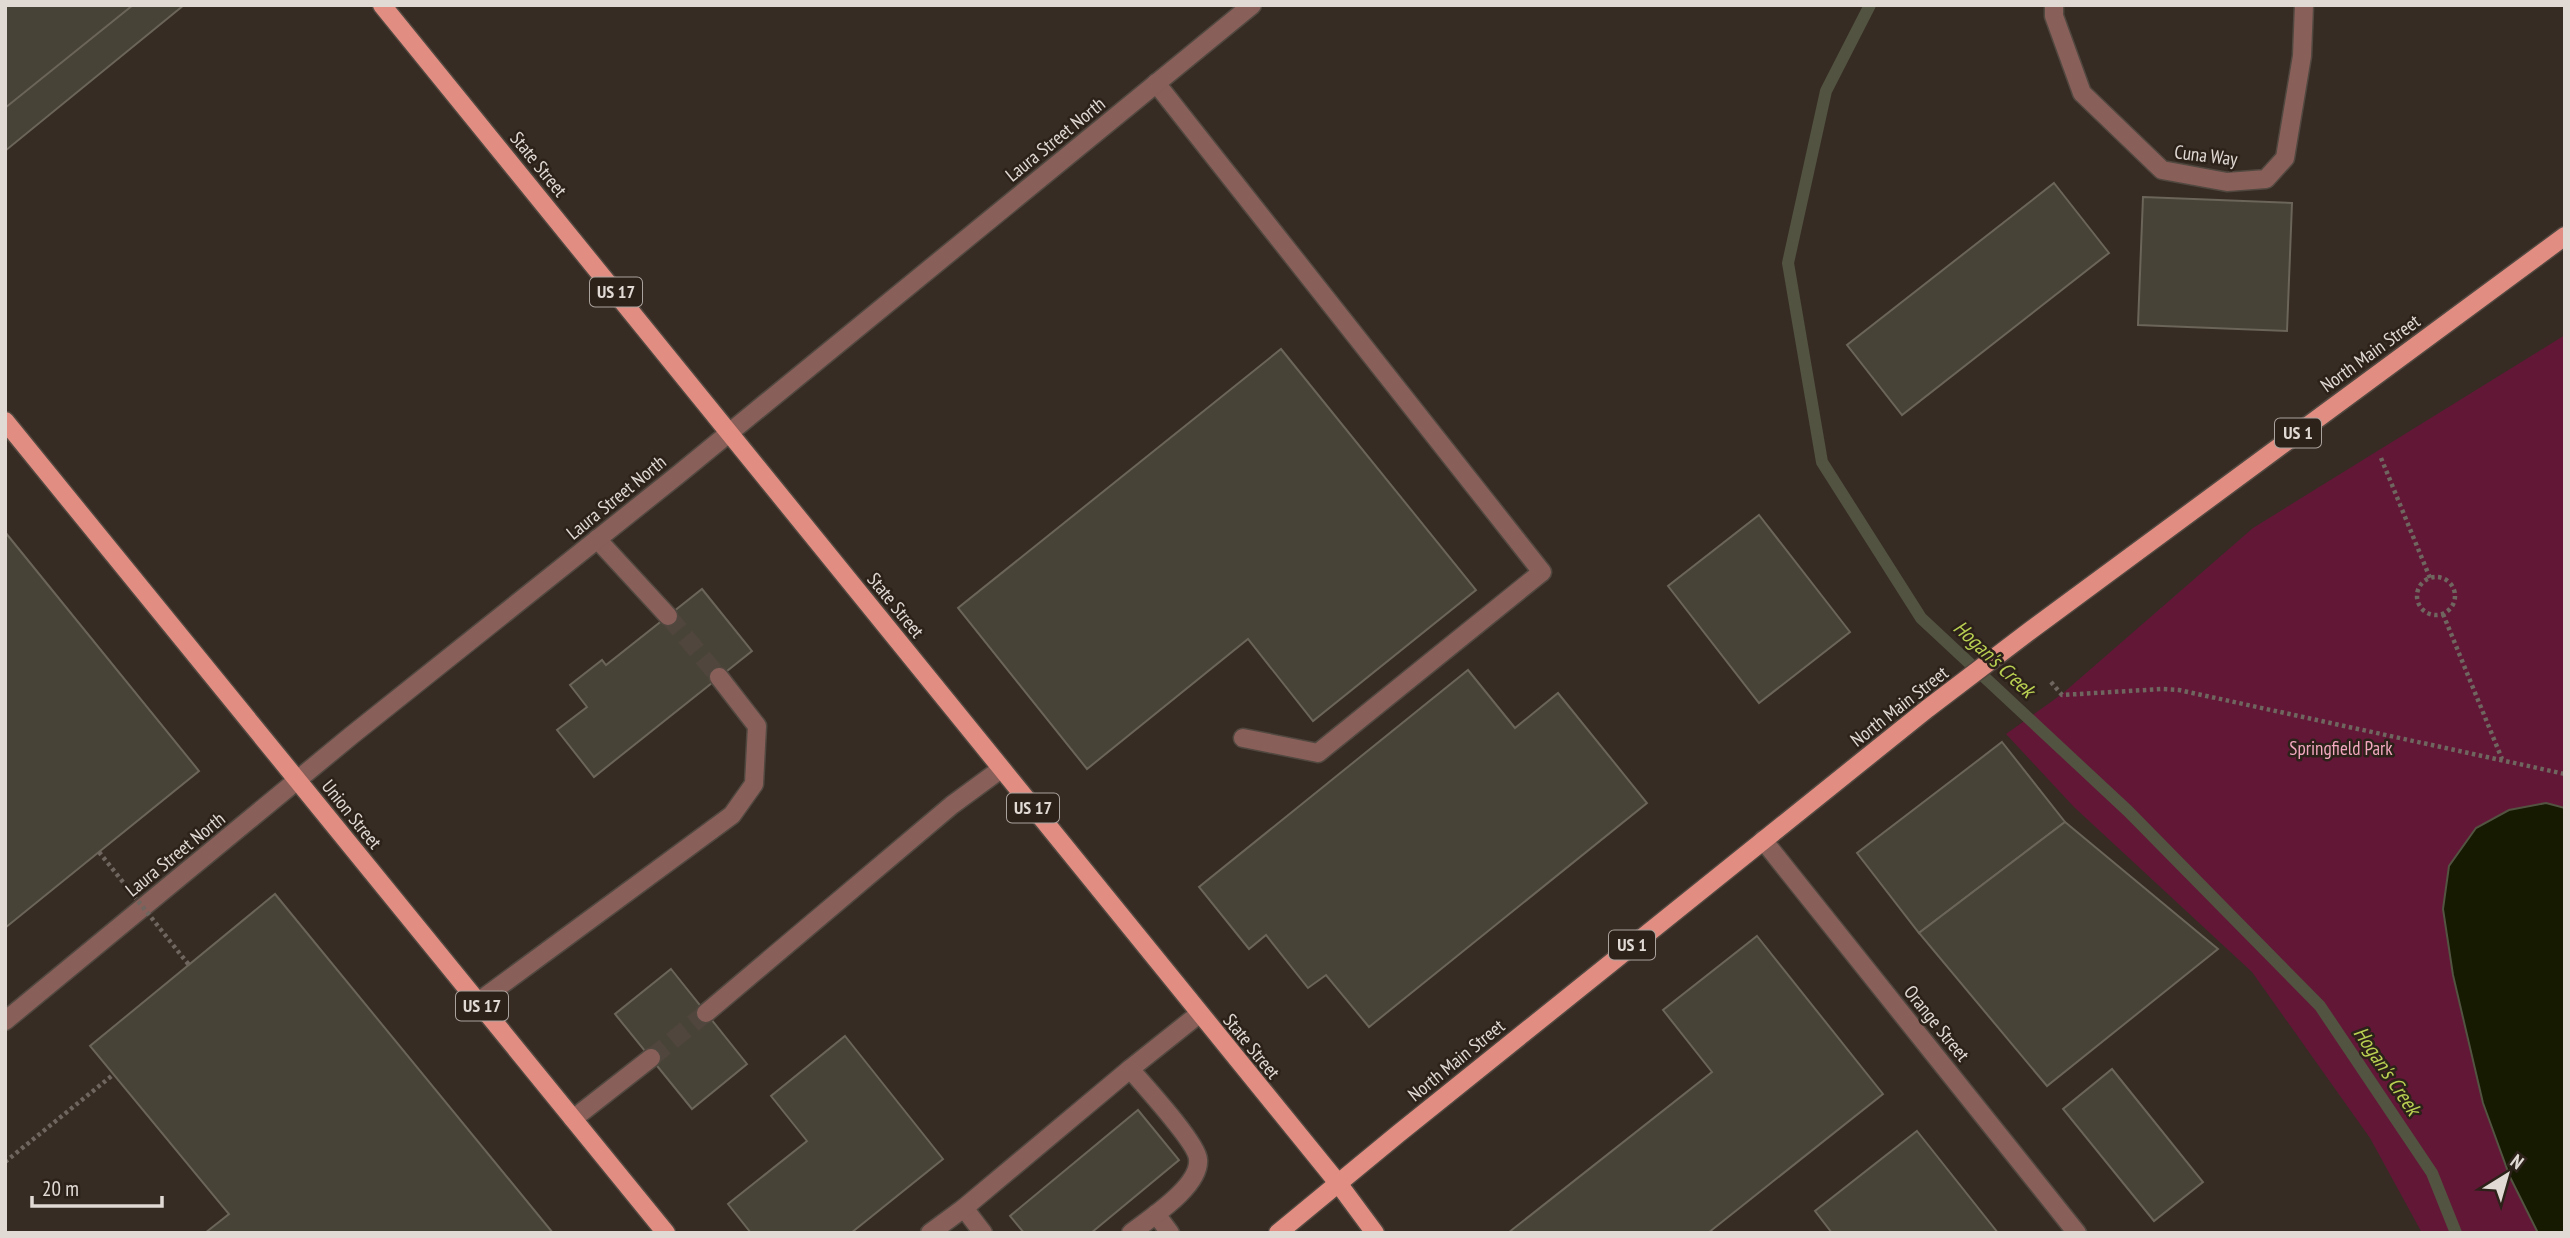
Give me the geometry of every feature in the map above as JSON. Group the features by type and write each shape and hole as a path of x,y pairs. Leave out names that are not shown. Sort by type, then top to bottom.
{"main road":[{"name":"State Street","path":"382,5 1338,1183 1375,1233"},
{"name":"North Main Street","path":"1278,1233 1927,709 2031,629 2565,236"},
{"name":"Union Street","path":"5,421 666,1233"}],"street":[{"name":"Laura Street North","path":"5,1021 297,780 1252,5"},
{"name":"Cuna Way","path":"2054,5 2054,16 2082,93 2162,170 2227,182 2266,179 2285,158 2302,56 2304,5"},
{"path":"1156,83 1542,572 1318,753 1243,738"},
{"path":"597,539 668,616"},
{"path":"478,1002 733,815 754,784 757,726 719,677"},
{"path":"706,1013 952,805 1001,769"},
{"name":"Orange Street","path":"1763,840 2077,1233"},
{"path":"930,1233 1199,1014"},
{"path":"573,1119 651,1058"},
{"path":"1130,1069 1198,1156 1191,1181 1179,1195 1131,1233"},
{"path":"964,1208 983,1233"},
{"path":"1156,1214 1170,1233"}],"path":[{"path":"2381,458 2430,578"},
{"path":"2430,578 2443,578 2453,586 2456,599 2443,614 2432,615 2418,603 2417,591 2424,581 2430,578"},
{"path":"2443,614 2502,760"},
{"path":"2051,682 2062,695 2179,690 2565,774"},
{"path":"99,852 189,965"},
{"path":"5,1162 114,1074"}],"green space":[{"name":"Springfield Park","path":"2565,335 2565,1233 2422,1233 2370,1138 2252,972 2074,807 2006,734 2062,694 2253,528"}],"shaded area":[{"path":"2546,803 2565,808 2565,1233 2538,1233 2510,1177 2483,1103 2453,975 2443,909 2449,866 2476,828 2509,810"}],"building":[{"path":"5,5 184,5 5,151"},
{"path":"5,5 133,5 5,108"},
{"path":"2054,183 2109,253 1902,415 1847,345"},
{"path":"2143,197 2292,203 2287,331 2138,325"},
{"path":"1281,349 1476,590 1313,721 1248,639 1087,769 958,608"},
{"path":"1759,515 1850,632 1759,703 1668,586"},
{"path":"5,532 199,771 5,928"},
{"path":"702,589 752,651 594,777 557,730 587,707 570,685 602,660 606,665"},
{"path":"1468,670 1515,728 1558,693 1647,803 1369,1027 1326,975 1308,988 1266,935 1249,949 1199,887"},
{"path":"2002,742 2065,822 1919,933 1857,853"},
{"path":"2065,822 2218,949 2047,1086 1919,933"},
{"path":"275,894 553,1233 205,1233 229,1214 90,1046"},
{"path":"1757,936 1883,1094 1708,1233 1508,1233 1712,1072 1663,1010"},
{"path":"671,969 747,1064 692,1109 615,1014"},
{"path":"845,1036 943,1159 851,1233 751,1233 728,1204 807,1141 771,1096"},
{"path":"2112,1069 2203,1182 2154,1221 2063,1109"},
{"path":"1138,1110 1179,1160 1091,1233 1024,1233 1010,1216"},
{"path":"1917,1131 1998,1233 1832,1233 1815,1211"}],"waterway":[{"name":"Hogan's Creek","path":"1870,5 1826,91 1788,263 1822,462 1921,618 2128,811 2320,1006 2432,1173 2456,1233"}],"tunnel":[{"path":"668,616 719,677"},
{"path":"651,1058 706,1013"}]}
